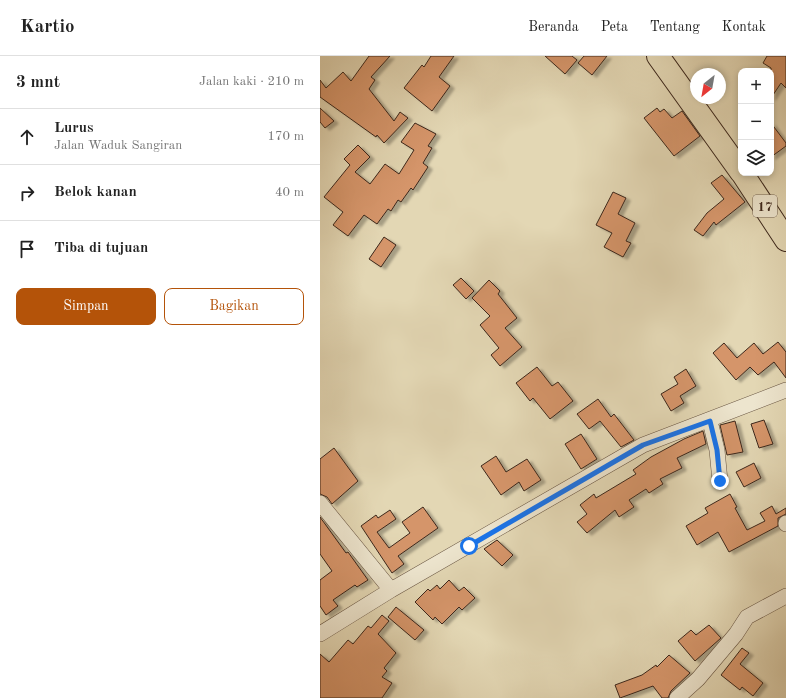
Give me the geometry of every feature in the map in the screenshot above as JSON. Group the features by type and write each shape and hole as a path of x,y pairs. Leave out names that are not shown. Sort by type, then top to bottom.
{"highway":[{"name":"17","path":"658,56 738,168"},
{"name":"17","path":"744,176 786,240"}],"street":[{"path":"320,634 391,590 643,445 710,421 786,390"},
{"path":"710,421 717,450 720,481"},
{"path":"320,503 391,590"},
{"path":"677,698 698,678 736,634 747,617 786,596"}],"building":[{"path":"369,56 390,56 371,77 375,80 369,89 394,121 400,112 408,118 384,143 377,135 376,137 320,97 320,80 326,88 343,72 351,81"},
{"path":"431,56 454,56 439,77 450,86 432,111 404,88 422,65 424,67"},
{"path":"545,56 572,56 577,60 565,74"},
{"path":"584,56 607,56 592,75 578,63"},
{"path":"767,56 786,56 786,88 781,83 774,94 774,68 771,68 763,63"},
{"path":"320,108 334,121 325,128 320,122"},
{"path":"657,108 660,112 664,109 672,118 682,111 700,136 674,156 644,118"},
{"path":"415,123 436,134 428,146 432,148 423,163 428,167 413,190 411,188 401,202 398,200 391,211 388,209 377,224 364,215 348,236 333,225 343,212 324,197 350,165 344,159 358,145 370,157 355,172 370,184 385,164 399,174 414,150 401,142"},
{"path":"774,127 786,143 786,146 774,155"},
{"path":"722,175 745,202 716,225 714,222 703,236 694,230 707,213 724,199 711,183"},
{"path":"613,192 626,198 618,214 635,223 626,241 631,243 623,257 604,247 612,233 596,225"},
{"path":"384,237 396,245 381,267 369,259"},
{"path":"461,278 474,291 466,299 453,285"},
{"path":"489,280 500,291 498,294 517,318 505,328 522,347 500,366 491,355 499,348 480,325 490,316 472,298"},
{"path":"778,342 786,352 786,378 774,362 758,375 750,367 736,380 713,353 724,343 737,358 754,343 763,354"},
{"path":"537,367 552,386 558,382 573,401 550,419 533,398 530,401 516,383"},
{"path":"686,369 696,386 680,396 684,403 671,411 661,394 678,384 674,377"},
{"path":"598,399 611,417 614,414 634,440 621,447 600,421 589,429 577,414"},
{"path":"764,420 773,444 759,448 751,424"},
{"path":"735,421 743,452 727,455 720,425"},
{"path":"703,431 706,444 677,458 682,468 660,479 663,484 649,493 646,489 629,500 634,507 619,517 615,510 587,533 577,522 587,514 580,505 594,494 596,498 636,474 633,470 651,457 684,439"},
{"path":"581,434 597,459 581,469 565,444"},
{"path":"334,448 358,481 332,504 327,497 320,494 320,459"},
{"path":"496,456 506,472 527,459 541,480 524,491 519,482 501,495 481,466"},
{"path":"754,463 761,478 744,487 736,472"},
{"path":"730,494 737,507 735,508 747,530 765,521 760,513 772,506 776,514 786,508 786,514 778,518 778,526 729,552 718,532 697,545 686,526 708,513 705,508"},
{"path":"423,507 438,528 398,556 404,564 392,573 361,526 376,515 378,518 390,510 396,519 377,532 389,548 410,533 402,522"},
{"path":"320,517 368,580 357,587 355,585 333,600 338,606 326,615 320,606 320,580 332,571 320,554"},
{"path":"497,540 513,555 502,566 484,549"},
{"path":"449,580 459,591 464,587 475,598 462,610 459,607 442,624 435,617 433,620 415,602 428,589 430,591 437,585 440,589"},
{"path":"396,607 424,630 415,640 388,617"},
{"path":"382,615 389,621 378,634 396,653 384,668 387,671 382,677 392,683 382,698 320,698 320,654 329,662 348,640 353,644 368,626 371,628"},
{"path":"709,625 721,638 695,661 678,641 691,630 696,635"},
{"path":"742,648 749,653 740,664 763,683 753,696 742,687 740,690 721,675"},
{"path":"669,655 690,673 671,691 668,698 662,698 653,686 620,698 615,685 642,675 656,665 657,667"}],"route":[{"path":"469,546 643,445 710,421 717,450 720,481"}]}
